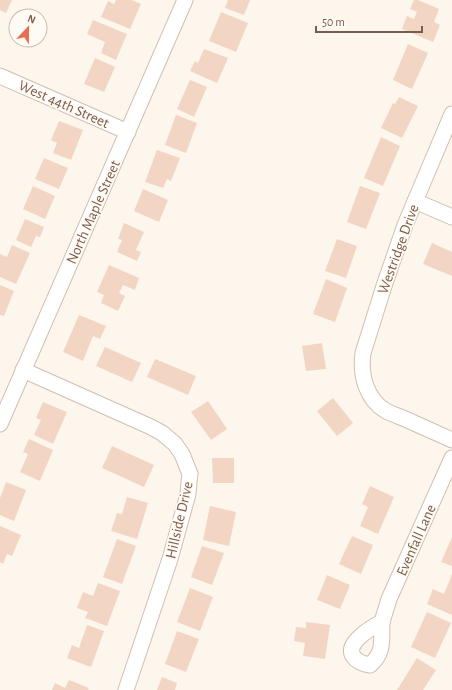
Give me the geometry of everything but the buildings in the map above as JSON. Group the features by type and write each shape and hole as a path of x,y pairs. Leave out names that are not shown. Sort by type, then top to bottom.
{"street":[{"name":"North Maple Street","path":"0,424 185,0"},
{"name":"West 44th Street","path":"0,76 128,132"},
{"name":"Westridge Drive","path":"452,114 415,201 384,286 361,364 366,387 375,401 386,410 452,440"},
{"path":"415,201 452,217"},
{"name":"Hillside Drive","path":"23,370 162,432 175,444 182,454 190,474 188,494 170,559 126,690"},
{"name":"Evenfall Lane","path":"382,622 389,599 452,458"}]}
